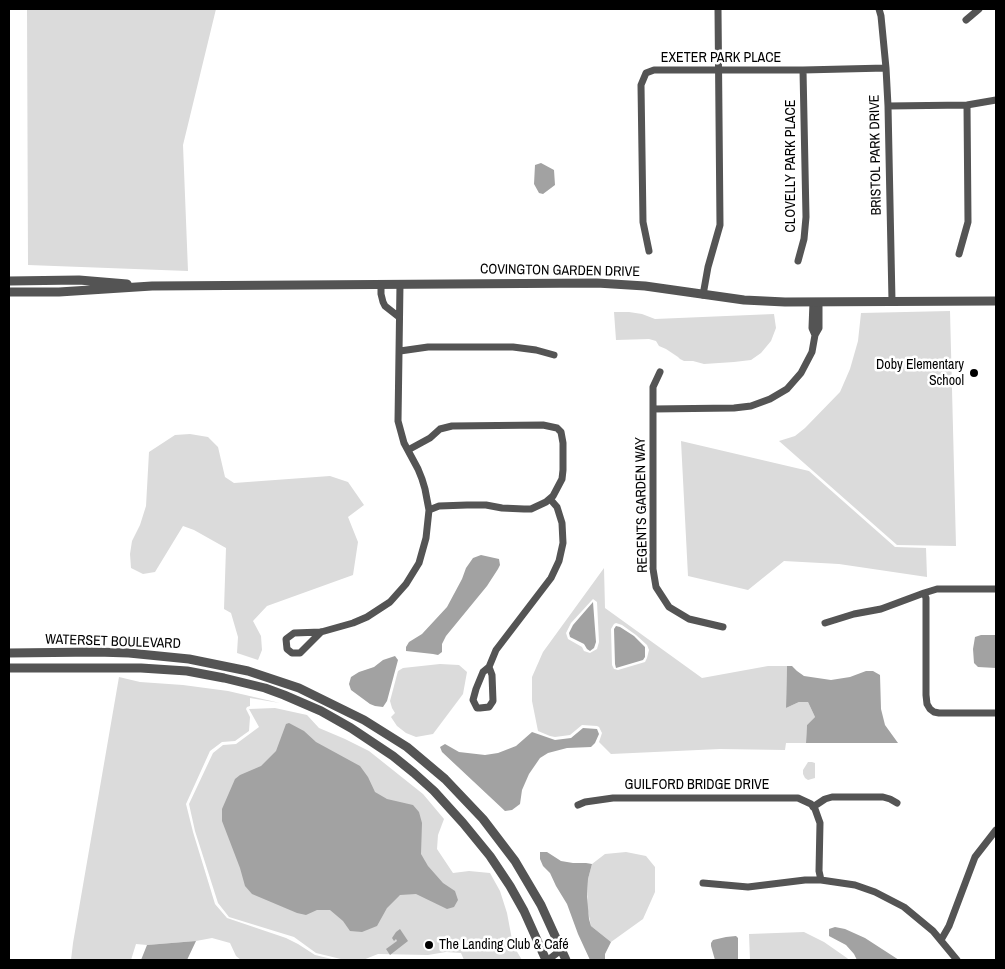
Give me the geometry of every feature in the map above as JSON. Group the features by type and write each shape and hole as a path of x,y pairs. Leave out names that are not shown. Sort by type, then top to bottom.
{"street":[{"path":"703,295 708,267 720,225 718,9"},
{"name":"BRISTOL PARK DRIVE","path":"879,9 886,68 888,106 892,301"},
{"path":"966,20 979,9"},
{"name":"EXETER PARK PLACE","path":"648,251 643,222 641,85 646,73 654,70 886,68"},
{"name":"CLOVELLY PARK PLACE","path":"798,261 804,239 806,217 803,70"},
{"path":"888,106 967,106 996,100"},
{"path":"959,254 968,222 967,106"},
{"name":"COVINGTON GARDEN DRIVE","path":"9,282 79,280 152,286"},
{"name":"COVINGTON GARDEN DRIVE","path":"9,292 58,292 152,286 605,283 646,286 744,300 816,302 996,301"},
{"path":"381,284 381,293 385,306 399,317"},
{"path":"321,632 300,653 292,653 287,649 286,639 294,633 321,632 354,623 390,602 406,584 419,563 426,538 429,510 422,480 401,437 398,421 400,284"},
{"path":"653,409 751,406 770,399 787,389 801,373 812,352 815,335 812,328 816,302"},
{"path":"400,351 428,347 513,347 554,355"},
{"name":"REGENTS GARDEN WAY","path":"660,372 653,387 653,569 656,587 669,607 689,619 723,627"},
{"path":"408,450 430,438 446,426 551,426 561,432 563,470 559,486 553,496 539,506 524,510 467,505 440,506 429,510"},
{"path":"489,666 492,675 493,701 489,707 477,708 473,700 483,672 489,666 496,650 551,578 559,561 564,543 562,524 557,507 550,499"},
{"path":"826,623 854,614 881,609 924,592 937,589 996,589"},
{"path":"924,592 926,598 927,704 930,709 938,713 996,713"},
{"name":"WATERSET BOULEVARD","path":"9,653 105,652 189,659 248,672 299,688 364,720 407,747 445,779 483,819 515,861 541,905 566,960"},
{"name":"WATERSET BOULEVARD","path":"9,668 141,668 187,671 265,688 320,711 351,728 393,756 434,791 463,822 490,856 510,886 547,960"},
{"name":"GUILFORD BRIDGE DRIVE","path":"578,805 585,802 612,798 784,797 804,800 813,807"},
{"path":"821,880 819,871 820,823 813,807 832,797 883,797 897,803"},
{"path":"940,940 949,926 975,857 996,830"},
{"path":"703,883 748,887 805,880 821,880 855,886 875,892 904,907 914,915 933,931 957,960"},
{"path":"547,960 561,950"}],"shaded area":[{"path":"27,9 216,9 183,145 188,271 28,265"},
{"path":"541,163 554,170 555,185 543,194 539,193 534,184 535,165"},
{"path":"950,311 956,546 897,545 779,441 795,436 805,428 840,392 850,369 858,341 861,313"},
{"path":"614,312 642,314 655,319 774,314 776,328 771,341 761,353 751,360 704,364 684,361 659,346 656,341 649,339 616,340"},
{"path":"190,434 208,437 218,447 225,477 234,483 330,476 348,482 364,505 348,517 358,542 353,575 267,606 253,621 261,636 262,650 258,660 237,653 238,637 231,613 224,609 226,548 183,526 155,572 143,574 131,568 130,554 132,541 146,506 149,452 175,435"},
{"path":"681,441 809,471 895,547 926,548 927,577 839,564 784,561 748,590 688,576"},
{"path":"481,555 499,559 500,565 487,586 446,636 442,644 442,652 438,655 406,651 409,642 422,634 447,607 466,568 473,558"},
{"path":"604,568 605,608 702,678 768,666 787,666 786,708 799,702 808,702 815,717 807,725 806,743 786,743 785,750 720,749 611,754 599,742 602,733 597,726 582,725 570,735 555,737 538,731 532,701 532,677 543,652","holes":["593,599 597,602 599,642 597,649 590,653 584,651 582,647 568,639 566,633 571,623","616,623 622,625 647,645 649,650 645,662 618,670 614,669 612,665 611,629"]},
{"path":"593,602 596,642 594,648 590,651 584,644 570,637 569,633 573,625"},
{"path":"616,626 634,636 645,647 645,657 643,660 616,668 614,629"},
{"path":"996,635 996,668 978,667 974,663 973,649 975,637"},
{"path":"395,656 398,660 387,701 383,707 370,704 351,690 349,684 351,677 374,667 383,660"},
{"path":"440,664 459,665 467,672 463,694 433,734 416,737 406,733 397,726 391,717 395,713 390,701 398,671 403,668"},
{"path":"787,666 792,666 804,676 831,680 850,677 866,671 873,671 880,675 881,709 885,725 898,743 806,743 807,725 815,717 808,702 799,702 786,708"},
{"path":"119,677 140,682 228,691 280,703 250,698 250,706 246,709 250,717 249,731 235,741 222,742 210,751 186,804 215,904 227,918 286,938 315,955 336,960 241,960 236,956 230,943 212,938 147,945 136,944 131,960 71,960"},
{"path":"275,708 307,715 319,728 369,751 423,794 444,819 438,835 437,849 453,873 469,871 490,873 500,891 507,913 513,945 522,960 464,960 461,953 446,952 428,955 378,954 363,960 345,960 316,953 294,937 229,917 218,903 195,831 189,804 213,753 223,745 236,744 259,727 249,709"},
{"path":"289,723 304,731 316,742 360,766 375,792 387,799 413,805 419,812 422,823 421,854 428,866 443,883 455,891 458,900 454,907 447,909 416,894 400,895 387,908 377,926 362,932 350,931 343,921 330,910 317,910 306,915 252,894 245,886 222,821 222,809 235,779 261,766 276,751 286,724"},
{"path":"583,728 597,729 599,734 595,743 591,747 567,748 548,753 540,758 529,774 522,790 520,804 512,810 505,811 442,752 440,747 445,744 459,752 485,755 498,753 516,746 532,732 555,740 571,738"},
{"path":"808,762 815,763 815,778 808,780 803,774 803,770"},
{"path":"540,852 547,852 561,861 592,864 588,879 587,897 589,919 591,926 611,942 605,954 605,960 590,960 567,904 550,873 543,866"},
{"path":"626,852 646,856 655,867 655,892 643,919 611,942 591,926 587,906 588,879 592,864 605,854"},
{"path":"835,927 845,929 865,938 899,960 857,960 846,945 829,936 829,929"},
{"path":"400,929 408,941 390,955 386,949 397,941 396,939 394,941 392,938"},
{"path":"804,932 824,942 849,960 750,960 749,934"},
{"path":"736,936 738,938 738,960 715,960 711,946 713,940"},
{"path":"196,941 187,960 141,960 147,945"}],"place":[{"name":"Doby Elementary School","path":"974,373"},
{"name":"The Landing Club & Café","path":"429,945"}]}
